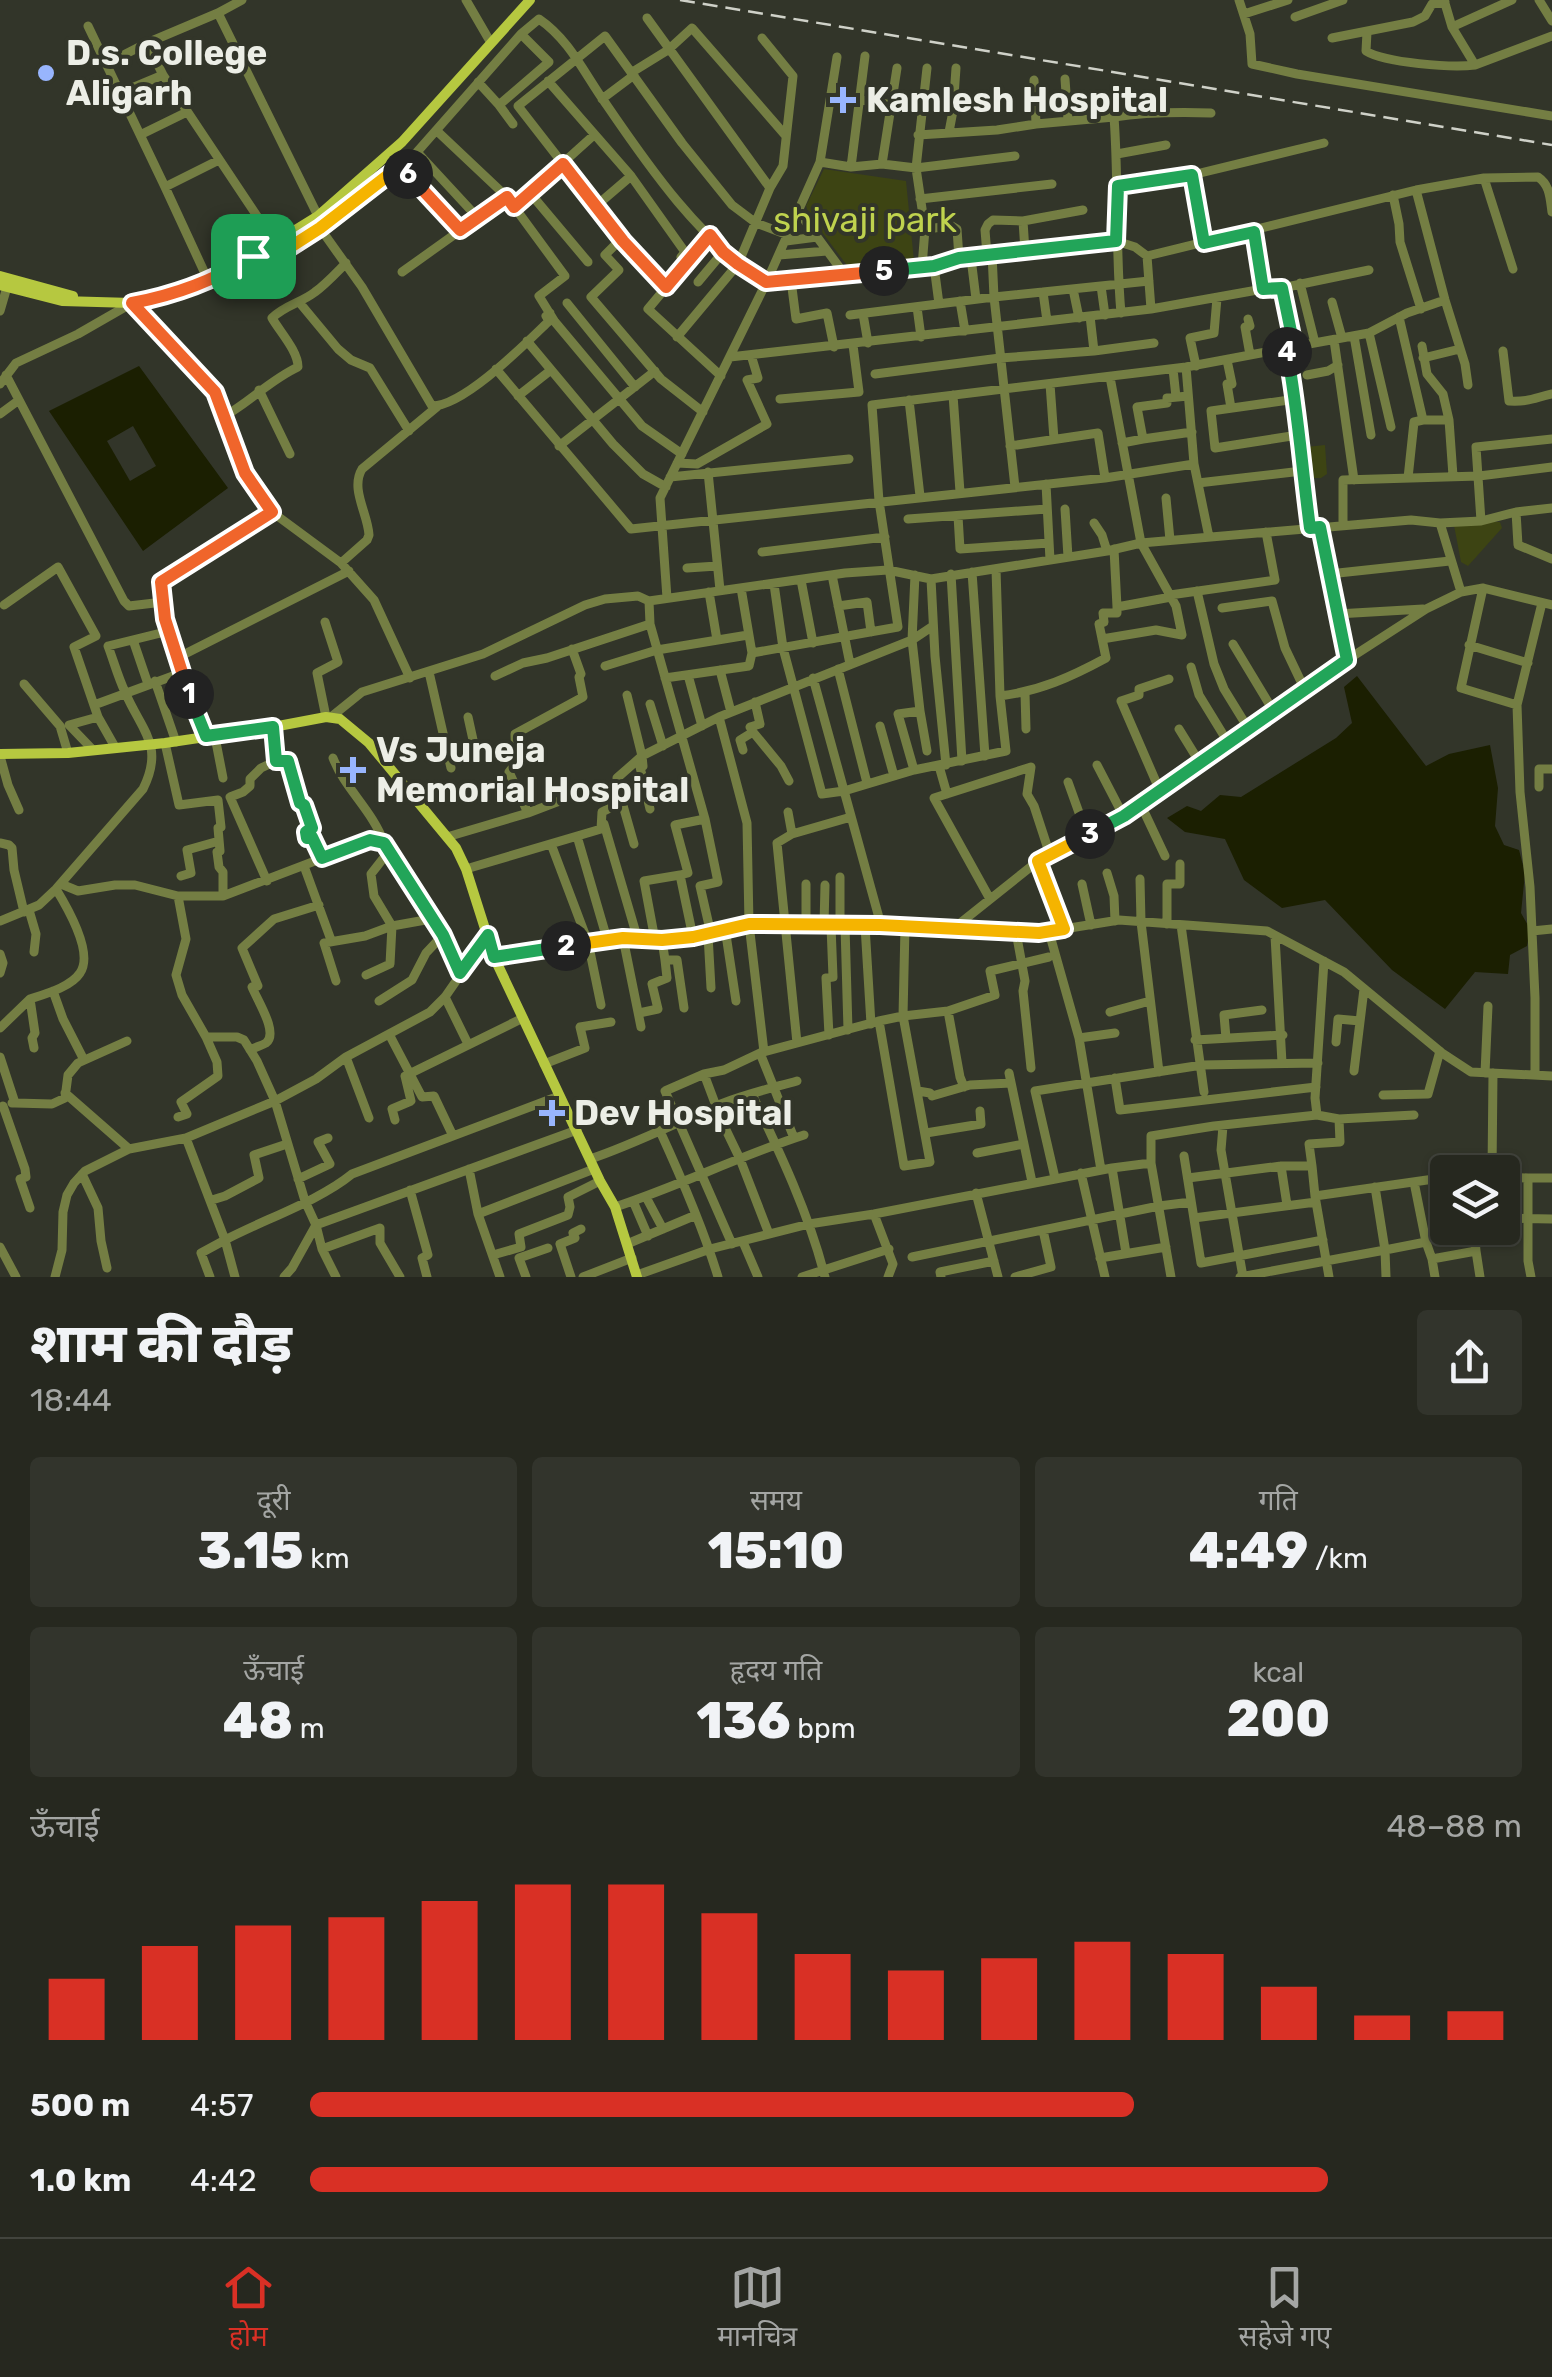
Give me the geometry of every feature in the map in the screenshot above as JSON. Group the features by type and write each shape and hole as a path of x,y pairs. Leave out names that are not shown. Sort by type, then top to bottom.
{"main road":[{"path":"2,283 50,299 132,303 163,297 226,273 275,242 319,222 402,142 530,0"},
{"path":"0,755 171,743 328,717 340,719 369,743 456,848 494,957 615,1207 637,1276"}],"street":[{"path":"106,64 242,0"},
{"path":"466,0 491,43"},
{"path":"1238,0 1250,34 1252,64 1552,116"},
{"path":"1244,14 1288,0"},
{"path":"1295,17 1343,0"},
{"path":"1452,26 1512,0"},
{"path":"1538,0 1552,22"},
{"path":"1332,38 1420,20 1432,4 1444,1 1452,26 1475,65"},
{"path":"218,12 319,222 432,406 448,403 496,370 549,321 546,316 550,313"},
{"path":"646,18 770,188"},
{"path":"253,256 267,262 418,152 521,34 539,19 578,58 602,100 662,183 723,252 766,282 934,266 959,258 1116,241 1147,256 1151,309"},
{"path":"88,26 208,280"},
{"path":"602,100 692,28 786,136"},
{"path":"1367,32 1366,52 1376,56 1419,63 1475,65 1552,36"},
{"path":"500,105 550,62 521,34"},
{"path":"666,287 621,238 518,106 605,36 732,205 756,223 787,238 817,237"},
{"path":"677,336 738,264 782,166 793,76 762,38"},
{"path":"147,43 187,112 275,242"},
{"path":"667,598 660,498 730,358 820,162 837,56"},
{"path":"851,167 865,56"},
{"path":"882,164 898,68"},
{"path":"922,267 925,229 916,168 927,68"},
{"path":"949,132 956,68"},
{"path":"120,93 163,74"},
{"path":"1065,78 1068,121"},
{"path":"1034,80 1036,124"},
{"path":"478,82 514,124"},
{"path":"548,82 631,176 685,252 681,257 687,264"},
{"path":"858,99 892,106"},
{"path":"140,135 187,112"},
{"path":"918,135 1172,112 1210,113"},
{"path":"1114,117 1116,241 1122,312"},
{"path":"438,131 507,197 565,276 539,296 550,313 642,426 680,458 697,464 767,424 747,380 758,378 752,355"},
{"path":"514,207 594,136"},
{"path":"1118,186 1192,175 1324,143"},
{"path":"1116,154 1166,145"},
{"path":"418,152 478,218"},
{"path":"820,162 851,167 882,164 916,168 1015,156"},
{"path":"165,186 219,160"},
{"path":"400,166 460,230"},
{"path":"1192,175 1204,243"},
{"path":"596,206 631,176"},
{"path":"1147,256 1393,195 1484,178 1538,177 1549,192 1552,212"},
{"path":"1484,178 1514,270"},
{"path":"920,199 1052,184"},
{"path":"1416,190 1468,385"},
{"path":"530,192 588,262"},
{"path":"1393,195 1400,242 1421,309"},
{"path":"402,272 507,197"},
{"path":"1014,487 985,230 994,220 1023,221 1083,210"},
{"path":"798,211 845,275"},
{"path":"1023,221 1026,251"},
{"path":"925,229 952,226 958,230 959,258"},
{"path":"1254,232 1263,289"},
{"path":"710,235 648,310 720,376"},
{"path":"621,238 605,255 619,270 591,297 660,380 702,412"},
{"path":"779,255 827,251"},
{"path":"698,282 723,252"},
{"path":"971,258 976,299"},
{"path":"223,417 298,367 294,350 272,318 282,308 314,293 346,264"},
{"path":"934,266 939,304"},
{"path":"730,358 1151,309 1369,270"},
{"path":"791,280 796,319 827,313 834,347"},
{"path":"850,315 1149,282"},
{"path":"0,311 2,283"},
{"path":"1300,283 1315,343"},
{"path":"1101,286 1105,314"},
{"path":"1282,288 1302,472 1347,660"},
{"path":"1074,289 1078,318"},
{"path":"1043,292 1047,322"},
{"path":"1209,537 1194,464 1188,396 1190,338 1214,333 1217,298"},
{"path":"872,404 1191,367 1369,333 1444,300"},
{"path":"960,301 964,332"},
{"path":"299,302 338,349 370,368 410,431"},
{"path":"1332,302 1354,480"},
{"path":"163,602 130,606 124,600 19,400 3,379 16,363 132,303 215,392 245,473 272,512 345,567 374,600 410,678"},
{"path":"567,303 635,386"},
{"path":"917,307 921,336"},
{"path":"863,314 868,343"},
{"path":"1090,316 1094,351"},
{"path":"1399,318 1423,420"},
{"path":"1248,319 1250,355"},
{"path":"1369,333 1392,427"},
{"path":"1354,336 1371,435"},
{"path":"527,341 643,474 668,482 708,472 849,459"},
{"path":"875,374 1154,343"},
{"path":"853,345 859,392"},
{"path":"1422,346 1431,382 1443,394 1453,476"},
{"path":"1423,358 1460,348"},
{"path":"1503,351 1509,401 1527,402 1552,394"},
{"path":"1227,360 1232,408"},
{"path":"1306,375 1338,366"},
{"path":"1173,369 1176,397"},
{"path":"496,370 631,529 1105,478 1194,464"},
{"path":"518,396 550,370"},
{"path":"559,446 655,371"},
{"path":"1102,639 1156,630 1182,635 1176,606 1141,542 1110,376"},
{"path":"1050,384 1054,440"},
{"path":"259,390 290,454"},
{"path":"752,653 898,627 879,501 869,393 780,399"},
{"path":"953,395 960,492"},
{"path":"1143,439 1136,408 1188,396"},
{"path":"1296,399 1211,410 1215,448 1298,435"},
{"path":"0,414 19,400"},
{"path":"909,400 920,496"},
{"path":"177,658 345,567 369,535 357,477 438,406"},
{"path":"1408,478 1414,422 1449,420"},
{"path":"1122,443 1192,432"},
{"path":"1010,446 1098,433 1105,478"},
{"path":"1481,521 1476,447 1552,439"},
{"path":"1344,525 1343,480 1479,476 1552,467"},
{"path":"708,472 718,566 717,640"},
{"path":"1198,483 1302,472"},
{"path":"1046,484 1050,560"},
{"path":"1166,498 1170,540"},
{"path":"1065,508 1068,557"},
{"path":"324,622 338,662 317,673 328,717 362,692 483,654 595,602 638,596 649,600 888,570 931,578 1141,542 1411,520 1481,521 1552,508"},
{"path":"908,519 1047,510"},
{"path":"223,778 177,658 161,582 272,512"},
{"path":"1516,512 1518,545 1552,559"},
{"path":"958,516 960,549 1048,543"},
{"path":"1000,696 1057,683 1106,658 1099,624 1104,622 1103,613 1117,613 1110,550 1094,523"},
{"path":"1440,523 1461,592"},
{"path":"1266,532 1275,580 1272,601 1284,648 1305,690"},
{"path":"762,552 885,537"},
{"path":"1329,574 1450,560"},
{"path":"687,568 718,566"},
{"path":"4,605 58,567 96,636 74,647 98,717 115,747"},
{"path":"774,584 783,648 822,794 1006,750 1000,696 996,569"},
{"path":"972,572 985,756"},
{"path":"951,574 962,761"},
{"path":"832,575 850,664"},
{"path":"915,575 912,640 927,751"},
{"path":"931,578 947,794"},
{"path":"801,580 813,642"},
{"path":"1116,607 1275,580"},
{"path":"664,678 749,666 752,653 741,588"},
{"path":"1483,588 1460,688 1517,706"},
{"path":"954,928 1038,861 1124,816 1426,609 1461,592 1483,588 1547,604 1517,706 1532,931 1536,1076"},
{"path":"1197,591 1214,664 1248,728"},
{"path":"649,600 650,624 705,819 718,882 700,886 710,934 711,988"},
{"path":"1222,608 1272,601"},
{"path":"838,606 867,602 871,632"},
{"path":"1338,614 1426,609"},
{"path":"495,676 523,663 650,624"},
{"path":"634,844 617,778 642,756 719,717 912,640 933,626"},
{"path":"0,921 39,905 143,789 151,773 152,744 125,693 108,646 169,632"},
{"path":"605,666 657,650 748,635"},
{"path":"133,640 171,743 179,805 218,800 221,827 217,852 223,872 223,896"},
{"path":"1233,644 1274,712"},
{"path":"1469,645 1528,663"},
{"path":"528,813 509,772 516,763 515,734 583,697 579,677 582,674 572,650"},
{"path":"1191,667 1199,695 1228,744"},
{"path":"720,670 731,712"},
{"path":"838,670 866,784"},
{"path":"428,672 451,768"},
{"path":"94,704 182,673"},
{"path":"688,675 702,726"},
{"path":"813,678 880,925"},
{"path":"1160,792 1122,701 1139,695 1139,689 1170,679"},
{"path":"24,684 60,726 68,753"},
{"path":"1025,693 1026,728"},
{"path":"627,695 650,809"},
{"path":"754,702 760,724 750,727 789,781"},
{"path":"650,704 664,746"},
{"path":"914,770 898,714 920,711"},
{"path":"93,750 69,725 98,717"},
{"path":"448,752 475,749 468,717"},
{"path":"615,1207 799,1137 774,1088 762,1053 749,924 747,823 719,717"},
{"path":"880,726 894,776"},
{"path":"273,727 276,761"},
{"path":"1178,729 1200,764"},
{"path":"742,750 740,740 753,732"},
{"path":"0,755 4,786 19,810"},
{"path":"333,758 443,935 460,973"},
{"path":"266,881 230,797 243,792 261,768 276,761 288,761 312,828 306,832 307,838 312,837 322,858"},
{"path":"1098,765 1124,816"},
{"path":"990,899 934,798 1031,767 1027,794 1050,854"},
{"path":"1539,786 1539,769 1552,769"},
{"path":"1068,782 1088,836"},
{"path":"447,838 591,789"},
{"path":"466,870 601,829 602,812 622,802"},
{"path":"1142,804 1164,856"},
{"path":"788,812 792,834"},
{"path":"602,816 638,940"},
{"path":"797,1043 777,843 792,834 852,816"},
{"path":"638,1013 658,1009 652,984 667,978 644,881 688,872 675,824 705,819"},
{"path":"577,836 607,940"},
{"path":"181,876 190,874 188,850 219,840"},
{"path":"58,886 78,891 115,884 135,885 178,896 223,896 370,840 387,847"},
{"path":"0,843 12,848 14,870 36,934 34,952"},
{"path":"552,844 588,942 601,1005"},
{"path":"366,975 390,964 392,926 374,896 371,874 387,847"},
{"path":"1038,861 1064,929"},
{"path":"1167,924 1168,884 1180,884 1180,864"},
{"path":"304,866 332,940"},
{"path":"1107,872 1114,896 1115,921"},
{"path":"680,875 693,937"},
{"path":"829,1035 826,978 833,978 840,877"},
{"path":"1140,880 1141,922 1159,1072"},
{"path":"806,884 806,925"},
{"path":"825,884 835,926 848,1030"},
{"path":"1082,884 1091,925"},
{"path":"0,1028 30,999 78,977 83,969 78,932 58,886"},
{"path":"178,896 186,939 176,974 182,995 218,1062 218,1076 181,1102 186,1114 178,1117"},
{"path":"250,1050 267,1042 271,1028 252,987 258,986 242,948 267,923 318,905"},
{"path":"336,980 324,943 432,918"},
{"path":"494,957 623,938 693,937 749,924 1049,932 1115,921 1266,931 1344,972 1471,1072 1552,1076"},
{"path":"1180,925 1204,1092"},
{"path":"864,926 875,1022 904,1166 930,1162 903,1016 905,927"},
{"path":"725,928 736,1001"},
{"path":"1532,931 1552,929"},
{"path":"1016,932 1031,1068"},
{"path":"1049,932 1078,1038 1126,1253"},
{"path":"379,1000 412,980 426,953 443,935"},
{"path":"54,1277 62,1250 66,1195 82,1174 129,1149 186,1138 275,1100 430,1012 488,935"},
{"path":"1276,936 1282,1062"},
{"path":"623,938 642,1027"},
{"path":"0,954 0,972"},
{"path":"758,1277 702,1174 665,1091 762,1053 875,1022 948,1011 995,995 990,971 1048,957"},
{"path":"665,960 677,960 684,1008"},
{"path":"1317,1115 1324,962"},
{"path":"1354,1071 1364,989"},
{"path":"53,991 84,1060"},
{"path":"445,997 468,1044"},
{"path":"30,999 34,1048"},
{"path":"1110,1012 1150,1001"},
{"path":"1488,1006 1491,1155"},
{"path":"1226,1038 1224,1015 1262,1010"},
{"path":"948,1011 964,1087"},
{"path":"395,1120 392,1109 411,1101 405,1076 522,1018"},
{"path":"1336,1042 1338,1019 1360,1020"},
{"path":"544,1064 585,1048 580,1027 611,1022"},
{"path":"1078,1038 1116,1033"},
{"path":"389,1034 422,1097 434,1096 453,1136"},
{"path":"1196,1040 1283,1035"},
{"path":"206,1037 244,1040 258,1061 275,1100 305,1202 336,1277"},
{"path":"30,1208 20,1179 26,1177 24,1169 2,1106 52,1104 65,1098 68,1075 84,1060 128,1041"},
{"path":"1383,1095 1428,1094 1440,1051"},
{"path":"0,1057 15,1103"},
{"path":"346,1057 368,1118"},
{"path":"1056,1178 1035,1091 1202,1066 1318,1063"},
{"path":"704,1074 768,1234"},
{"path":"918,1092 932,1096 1010,1078 1032,1182"},
{"path":"1115,1078 1120,1110 1316,1088"},
{"path":"478,1214 716,1106 797,1080"},
{"path":"66,1094 129,1149"},
{"path":"752,1094 776,1144 824,1274"},
{"path":"210,1277 201,1253 225,1240 338,1186 352,1174 558,1096"},
{"path":"926,1133 981,1124 980,1111"},
{"path":"1171,1277 1151,1163 1151,1136 1317,1115 1339,1119 1414,1115"},
{"path":"1329,1277 1309,1144 1340,1142 1339,1119"},
{"path":"1222,1126 1221,1150 1242,1277 1426,1242"},
{"path":"284,1277 316,1225 577,1130"},
{"path":"660,1131 718,1277"},
{"path":"186,1138 212,1200 236,1277"},
{"path":"298,1179 330,1164 318,1142 328,1138"},
{"path":"212,1200 259,1178 254,1155 287,1144"},
{"path":"977,1152 1024,1144"},
{"path":"1184,1156 1201,1263 1323,1240"},
{"path":"637,1276 655,1273 710,1250 808,1224 1151,1163"},
{"path":"1281,1166 1286,1206"},
{"path":"1188,1178 1312,1166"},
{"path":"469,1169 478,1214 500,1277"},
{"path":"1081,1173 1105,1277"},
{"path":"82,1174 98,1208 107,1268"},
{"path":"1520,1178 1552,1178"},
{"path":"1528,1178 1531,1277"},
{"path":"1194,1218 1430,1180"},
{"path":"492,1255 521,1247 519,1234 568,1214 568,1196 600,1181"},
{"path":"1414,1182 1435,1277"},
{"path":"1375,1188 1386,1277"},
{"path":"410,1190 428,1255 422,1258 427,1277"},
{"path":"976,1193 998,1277"},
{"path":"646,1197 662,1230"},
{"path":"634,1201 648,1236"},
{"path":"912,1257 1191,1202"},
{"path":"874,1214 893,1264 888,1277"},
{"path":"627,1244 696,1215"},
{"path":"1520,1219 1552,1219"},
{"path":"322,1249 380,1228 380,1243 400,1277"},
{"path":"571,1277 560,1244 575,1238 573,1233 582,1229"},
{"path":"1015,1277 1050,1267 1043,1230"},
{"path":"1475,1245 1480,1277"},
{"path":"0,1247 16,1277"},
{"path":"1100,1258 1166,1247"},
{"path":"526,1277 519,1258 548,1248"},
{"path":"802,1277 824,1274 889,1248"},
{"path":"1432,1259 1476,1251"},
{"path":"583,1277 632,1258"},
{"path":"941,1277 940,1272 994,1260"}],"green space":[{"name":"shivaji park","path":"824,169 906,181 914,261 849,268 806,206"},
{"path":"1325,445 1327,474 1307,478 1303,454 1306,447"},
{"path":"1453,520 1500,522 1502,528 1468,566 1461,562"}],"shaded area":[{"path":"139,366 228,488 143,551 49,411"},
{"path":"1357,676 1426,766 1449,754 1490,745 1498,788 1495,826 1504,845 1519,850 1525,873 1521,913 1530,929 1527,946 1510,955 1508,974 1475,972 1445,1009 1392,970 1325,900 1282,908 1244,880 1225,839 1185,832 1167,818 1187,806 1201,811 1220,795 1241,797 1336,738 1352,723 1344,687"}],"pier":[{"path":"133,426 156,466 130,481 107,441"}],"railway":[{"path":"680,0 1552,145"}],"place":[{"name":"D.s. College Aligarh","path":"46,73"},
{"name":"Kamlesh Hospital","path":"843,100"},
{"name":"Vs Juneja Memorial Hospital","path":"353,770"},
{"name":"Dev Hospital","path":"552,1113"}],"route":[{"path":"563,164 623,241 666,287 710,235 723,252 766,282 934,266 959,258 1116,241 1118,186 1192,175 1204,243 1254,232 1263,289 1282,288 1294,346 1286,348 1296,399 1310,528 1320,527 1347,660 1124,816 1038,861 1064,929 1039,933 880,925 749,924 693,937 623,938 494,957 488,935 460,973 443,935 384,843 370,840 322,858 312,837 307,838 306,832 312,828 288,761 276,761 273,727 206,736 165,619 161,582 272,512 245,473 215,392 132,303 163,297 226,273 253,256 267,262 320,228 400,166 460,230 507,197 514,207 563,164"}]}
